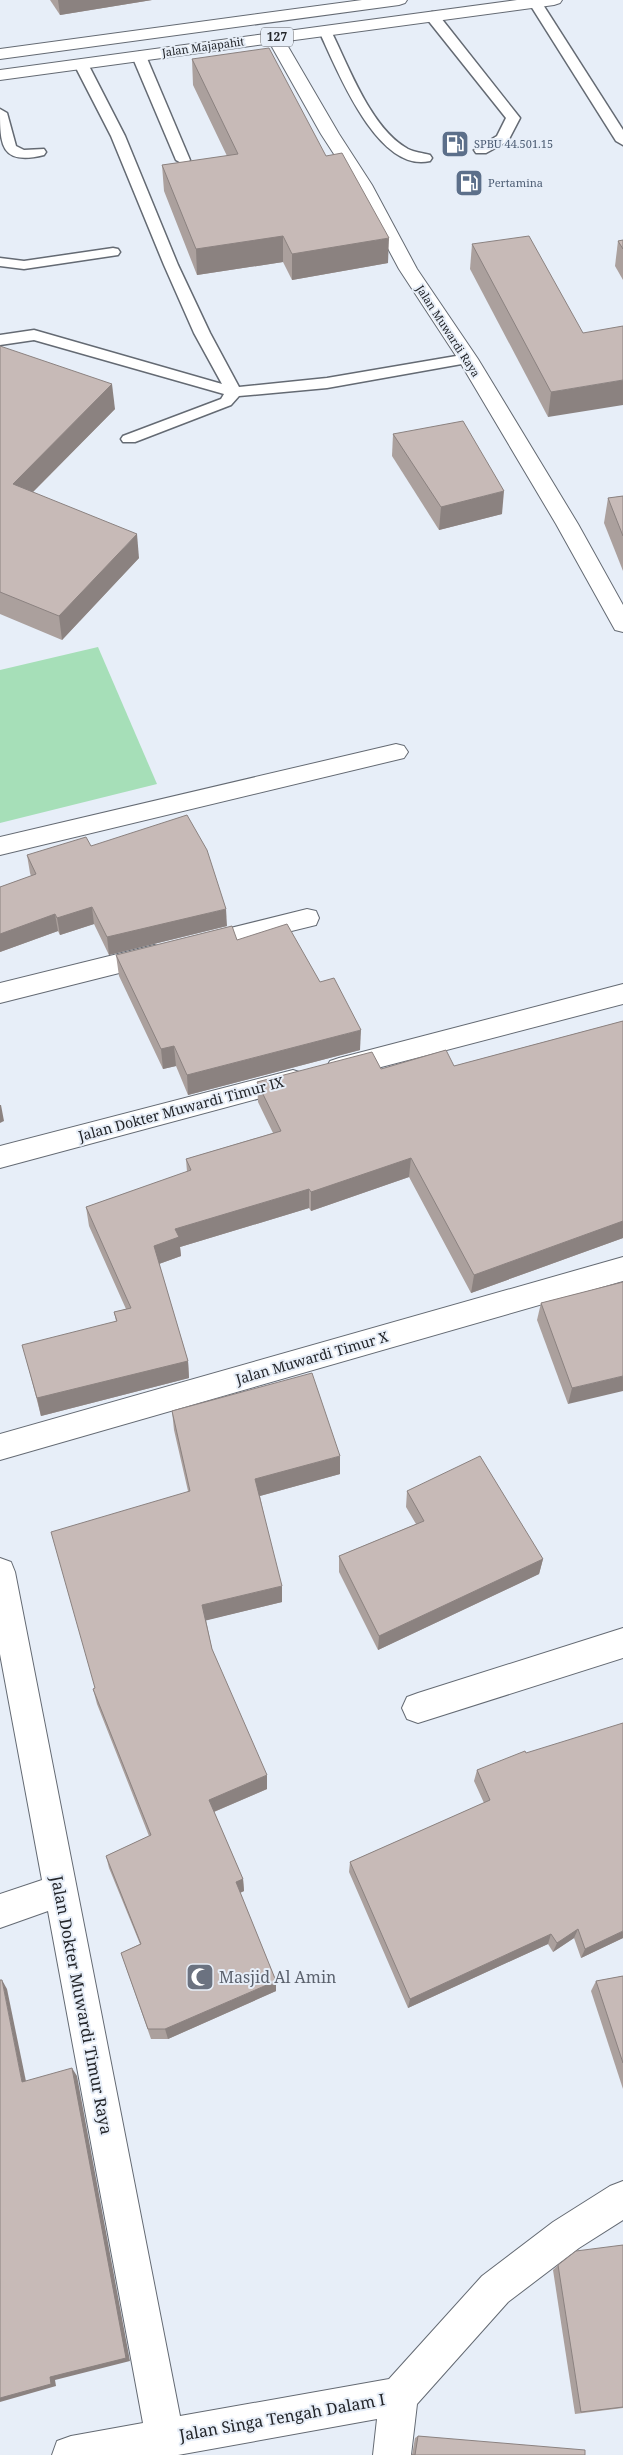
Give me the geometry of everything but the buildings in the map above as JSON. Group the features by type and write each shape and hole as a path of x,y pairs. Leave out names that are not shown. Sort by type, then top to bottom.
{"street":[{"name":"Jalan Majapahit","path":"0,54 399,0"},
{"name":"Jalan Majapahit","path":"0,75 554,0"},
{"path":"373,4 384,23"},
{"name":"Jalan Muwardi Raya","path":"275,38 330,134 363,185 408,269 468,359 620,613"},
{"path":"0,846 396,752"},
{"path":"0,993 307,918"},
{"name":"Jalan Dokter Muwardi Timur IX","path":"0,1157 623,994"},
{"name":"Jalan Muwardi Timur X","path":"0,1447 623,1269"},
{"name":"Jalan Dokter Muwardi Timur Raya","path":"0,1572 165,2438"},
{"path":"418,1708 623,1643"},
{"path":"0,1911 60,1890"},
{"name":"Jalan Singa Tengah Dalam I","path":"71,2455 398,2396 495,2289 566,2235 623,2199"},
{"path":"392,2455 398,2396"}],"lane":[{"path":"535,3 623,141"},
{"path":"432,16 513,118 502,138 481,150"},
{"path":"325,31 366,112 386,140 401,151 425,158"},
{"path":"139,56 182,160"},
{"path":"81,64 118,136 171,265 202,333 234,392"},
{"path":"0,113 10,148 19,154 39,152"},
{"path":"0,262 24,266 113,252"},
{"path":"0,340 34,335 234,392 327,383 468,359"},
{"path":"129,439 226,402 234,392"}],"green space":[{"path":"98,647 157,784 0,823 0,670"}],"place":[{"name":"SPBU 44.501.15","path":"455,144"},
{"name":"Pertamina","path":"469,183"},
{"name":"Masjid Al Amin","path":"200,1977"}]}
